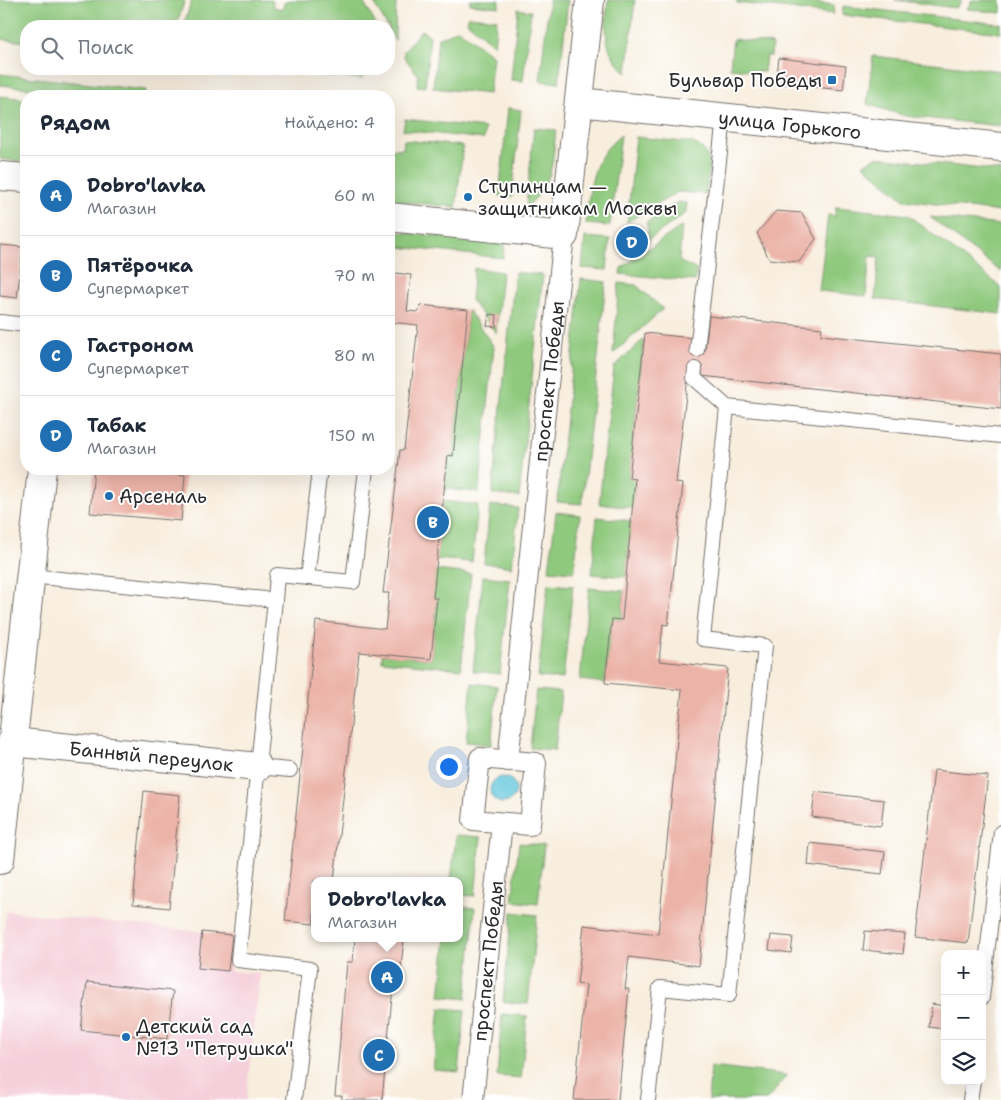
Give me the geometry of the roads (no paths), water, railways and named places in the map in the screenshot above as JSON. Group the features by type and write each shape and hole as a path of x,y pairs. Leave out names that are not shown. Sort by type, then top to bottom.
{"main road":[{"name":"проспект Победы","path":"564,235 590,0"},
{"name":"улица Горького","path":"579,102 1001,147"},
{"path":"0,176 20,178"},
{"path":"395,218 564,235"},
{"path":"0,860 5,770 12,742 41,475"},
{"name":"Банный переулок","path":"12,742 258,767"}],"street":[{"name":"проспект Победы","path":"508,761 564,235"},
{"path":"480,758 508,761 536,763 530,825 473,820 480,758"},
{"name":"проспект Победы","path":"473,1100 502,823"}],"lane":[{"path":"697,350 724,118"},
{"path":"0,322 20,324"},
{"path":"695,369 694,378 727,407 1001,436"},
{"path":"648,1100 660,988 729,995 765,646 703,639 727,407"},
{"path":"307,578 319,475"},
{"path":"294,1100 310,969 238,960 277,575 353,582 365,475"},
{"path":"30,576 275,600"},
{"name":"Банный переулок","path":"258,767 290,770"},
{"path":"982,995 1000,859 1001,832"},
{"path":"970,1100 972,1085"}],"water":[{"path":"503,777 512,781 516,790 512,799 503,803 494,799 490,790 494,781"}],"place":[{"name":"Бульвар Победы","path":"832,80"},
{"name":"Ступинцам — защитникам Москвы","path":"468,197"},
{"name":"Табак","path":"632,242"},
{"name":"Арсеналь","path":"109,496"},
{"name":"Пятёрочка","path":"433,522"},
{"name":"Dobro'lavka","path":"387,977"},
{"name":"Детский сад №13 \"Петрушка\"","path":"126,1037"},
{"name":"Гастроном","path":"379,1055"}]}
